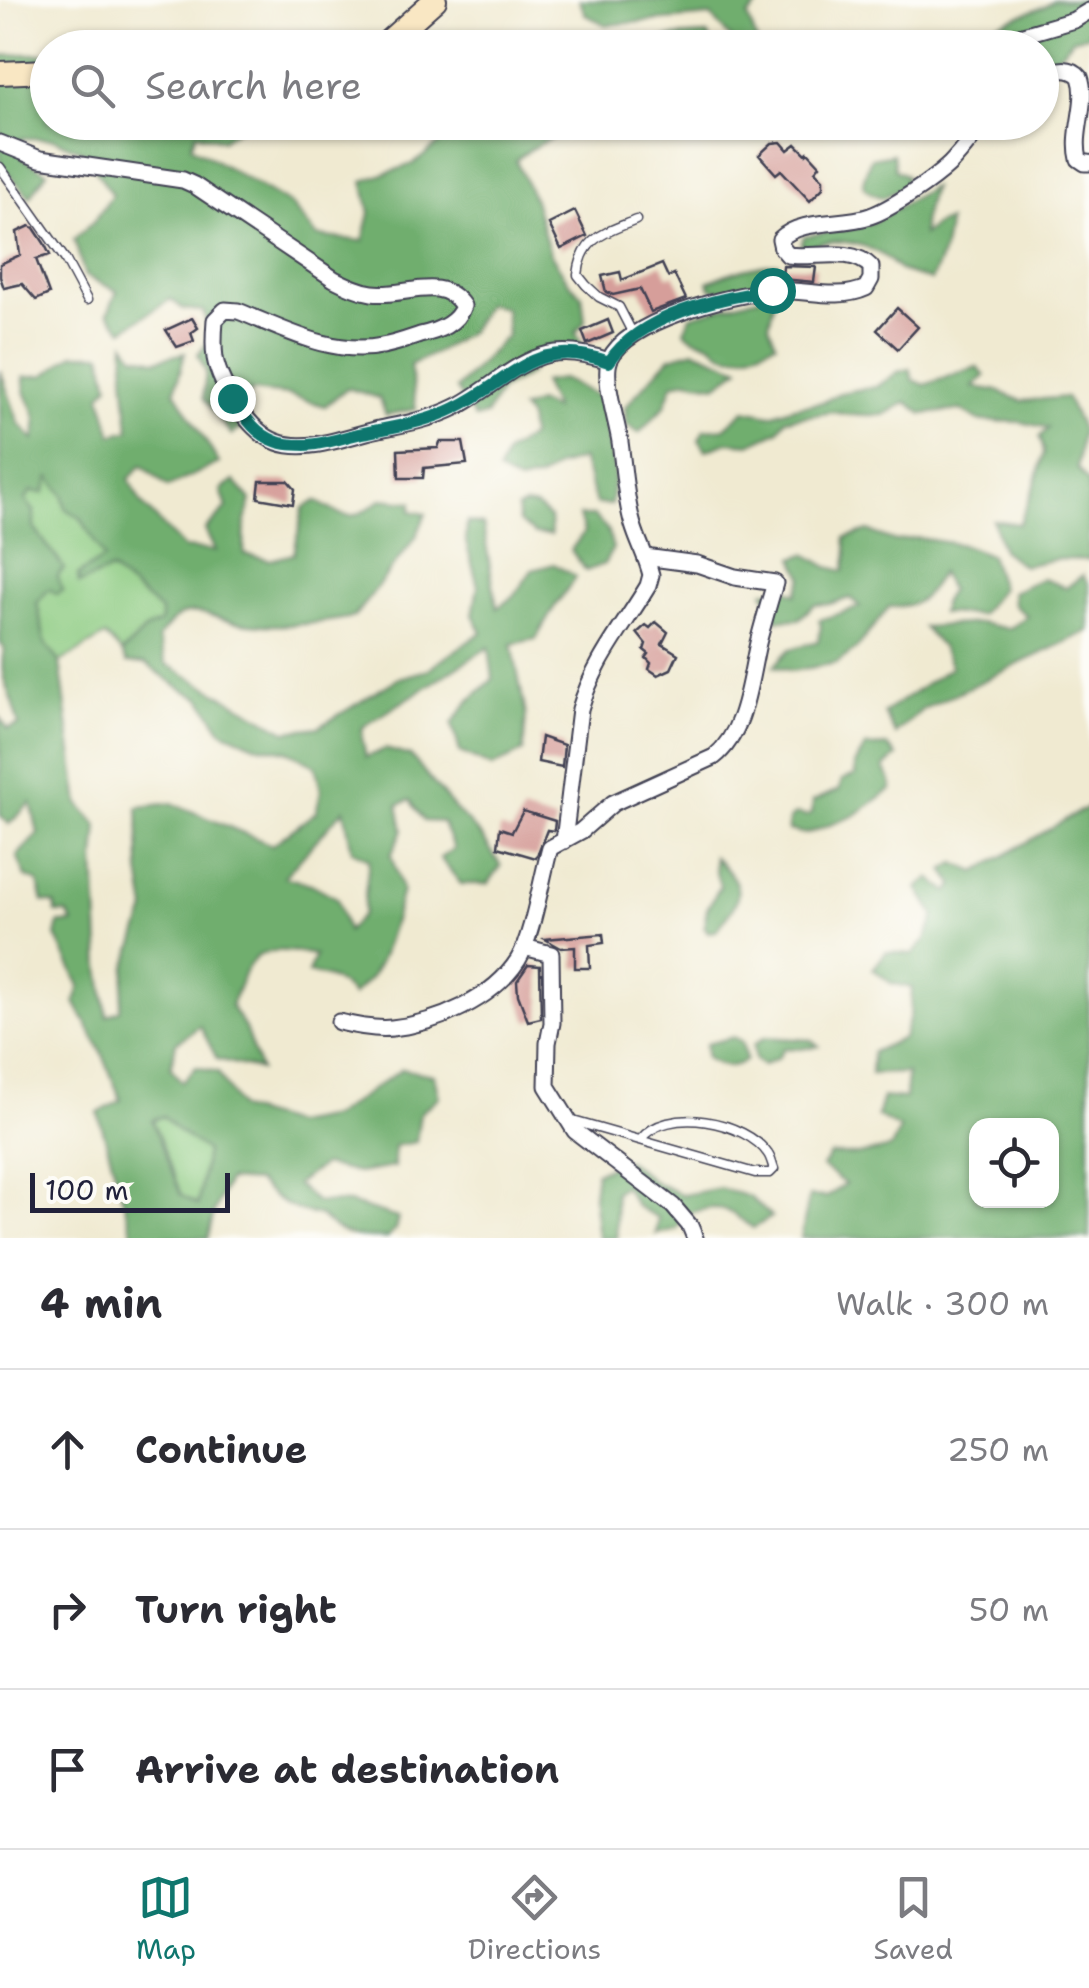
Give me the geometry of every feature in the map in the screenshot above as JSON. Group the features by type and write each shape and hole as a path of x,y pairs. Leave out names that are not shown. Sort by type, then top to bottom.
{"main road":[{"path":"401,30 435,0"},
{"path":"0,73 30,72"}],"street":[{"path":"1040,30 1089,11"},
{"path":"1059,71 1074,72 1087,89 1087,110 1077,150 1079,159 1089,163"},
{"path":"564,841 580,708 594,671 648,586 650,576 628,504 609,362 618,348 671,315 736,295 772,290 845,294 866,288 871,267 863,258 788,256 780,240 798,228 874,215 950,164 970,140"},
{"path":"0,144 40,159 183,180 356,290 391,294 435,288 457,297 463,306 460,316 445,326 365,348 336,347 238,311 225,310 215,320 216,364 250,424 279,444 309,446 420,422 454,408 529,360 553,353 590,355 609,362"},
{"path":"339,1022 394,1028 449,1012 492,989 520,957 550,848 581,831 614,803 714,757 733,736 775,583 735,577 697,564 645,557"},
{"path":"524,946 551,954 552,1024 546,1076 547,1086 567,1120 587,1141 674,1206 696,1238"}],"lane":[{"path":"0,167 66,258 87,300"},
{"path":"634,336 619,307 599,296 578,274 585,249 596,238 636,220"},
{"path":"567,1120 755,1173 770,1174 774,1169 768,1152 742,1133 692,1118 664,1124 640,1140"}],"green space":[{"path":"579,0 763,0 748,17 753,30 723,30 711,16 606,25 586,15"},
{"path":"1054,0 1089,0 1089,34 1073,39 1059,55 1059,30 981,30"},
{"path":"30,54 30,138 22,138 22,158 47,172 30,197 0,164 0,56"},
{"path":"55,140 193,140 191,146 291,205 317,236 363,241 370,213 363,181 413,164 444,140 548,140 516,160 534,200 550,253 582,295 585,321 576,332 582,346 551,345 528,375 501,390 486,415 475,418 456,389 507,335 505,308 487,304 469,332 410,365 416,409 386,415 379,398 347,388 325,406 289,395 251,391 236,413 244,425 232,435 203,398 206,372 198,355 211,338 203,311 183,309 171,299 123,330 108,313 117,291 85,276 74,239 93,222 112,195 84,152"},
{"path":"893,154 895,170 906,175 906,185 883,198 865,188 864,179 871,158"},
{"path":"932,187 923,235 948,220 943,251 931,280 903,272 882,255 855,244 824,243 807,250 801,245 804,236 875,221"},
{"path":"778,263 777,280 719,291 708,282 742,269"},
{"path":"765,295 774,302 769,325 776,343 770,346 747,354 725,354 684,330 691,316"},
{"path":"125,343 134,355 156,360 185,353 175,391 219,463 168,487 142,465 129,479 142,504 184,548 215,551 205,530 227,508 221,490 234,481 251,500 244,554 270,560 294,554 303,508 316,501 349,516 382,499 412,502 411,511 426,514 416,537 354,617 264,625 187,613 175,619 158,638 166,664 286,731 319,727 399,678 427,670 482,632 473,615 478,586 466,542 467,522 483,525 497,608 514,596 532,570 554,564 576,577 536,639 512,644 526,715 523,752 492,767 460,752 452,724 493,679 489,647 363,727 366,757 386,749 411,756 482,837 501,866 488,884 461,884 440,858 454,849 442,822 424,821 410,800 398,805 403,830 391,855 402,890 382,957 371,977 352,996 333,980 308,973 315,955 268,952 251,963 231,1006 245,1028 260,1070 217,1059 200,1026 176,1043 171,1068 182,1082 196,1067 218,1072 240,1109 293,1124 332,1117 402,1069 434,1075 439,1097 420,1113 416,1142 394,1146 394,1167 358,1173 323,1165 296,1184 316,1202 349,1203 398,1218 388,1238 343,1233 320,1216 286,1205 257,1182 228,1180 208,1238 134,1238 98,1113 121,1100 75,1002 80,986 56,936 59,923 73,923 67,913 56,913 55,904 43,902 38,882 26,877 17,856 38,834 31,803 9,824 0,815 0,717 8,729 19,725 4,680 4,648 0,643 0,370 19,423 34,440 36,419 24,377 45,375 74,354 102,354 109,385 101,395 112,435 129,430","holes":["50,477 63,495 66,509 81,518 104,558 78,575 79,584 111,570 161,611 161,622 145,630 122,653 127,663 146,664 201,698 222,731 255,745 287,751 315,765 321,791 316,812 272,845 172,803 138,807 140,872 146,910 126,967 120,1010 107,1016 100,968 95,859 98,826 79,804 60,662 45,643 37,603 49,589 57,594 63,590 57,577 64,568 34,528 34,511 25,500 31,491 44,493","344,809 352,851 369,859 363,914 347,931 337,898 311,884 284,877","163,1116 206,1151 198,1205 181,1195 152,1120"]},
{"path":"695,350 740,368 716,385 686,380 673,384 665,406 639,433 626,424 625,407 670,357"},
{"path":"977,367 985,376 973,387 995,390 1022,401 1066,397 1082,430 1077,468 1089,483 1089,560 1057,559 1023,566 1002,550 993,520 1019,524 1044,452 1040,437 1048,428 1021,422 979,421 961,410 923,414 907,402 884,415 834,412 786,419 778,431 750,444 728,442 706,450 699,440 704,430 724,428 745,410 771,415 823,402 840,393 878,386 910,369 913,380 925,385"},
{"path":"562,379 600,397 615,473 611,505 596,504 582,459 519,483 498,472 506,453 530,437 528,417 521,409 538,403 554,409 542,382"},
{"path":"50,476 63,495 66,509 81,518 105,558 78,575 80,583 111,570 161,611 161,622 145,630 122,653 105,636 60,662 45,643 37,603 64,568 34,528 34,511 25,500 31,491 44,493"},
{"path":"525,505 537,507 550,518 551,535 535,534 519,522 517,509"},
{"path":"579,516 594,516 607,529 613,548 604,564 586,571 571,550 584,532"},
{"path":"868,531 895,541 919,538 964,545 990,555 1001,588 980,615 941,613 950,590 940,573 921,599 889,607 856,649 837,663 792,671 774,666 790,649 818,641 819,620 860,607 851,598 814,605 799,619 777,620 764,591 786,589 796,594 803,577 794,558 806,554 844,571 845,538"},
{"path":"1083,575 1089,586 1089,631 923,709 895,734 884,713 951,667 942,648 923,627 980,623 1009,629 1027,616 1013,605 1012,592 1043,578 1066,588"},
{"path":"887,746 897,756 884,768 892,789 854,816 806,834 788,830 789,820 795,814 812,813 813,801 839,790 842,780 855,775 855,764 865,747"},
{"path":"1089,806 1089,1238 801,1238 809,1196 827,1197 845,1184 822,1167 830,1155 859,1155 891,1148 900,1129 877,1116 883,1097 905,1099 907,1073 871,1074 872,1052 903,1038 912,988 891,983 873,969 886,952 913,954 926,939 935,916 918,888 930,878 948,892 954,885 944,870 955,863 976,872"},
{"path":"714,857 732,877 738,893 725,920 716,931 708,932 704,926 707,909 720,886"},
{"path":"734,1037 742,1042 746,1060 726,1066 706,1058 706,1044"},
{"path":"765,1037 811,1040 819,1046 784,1048 778,1058 763,1065 755,1060 753,1045"},
{"path":"163,1116 206,1151 198,1205 181,1196 152,1119"},
{"path":"627,1160 656,1183 683,1195 720,1188 750,1197 772,1217 753,1228 727,1211 706,1209 684,1215 677,1229 656,1234 658,1218 636,1206 624,1186 615,1192 617,1238 598,1238 593,1194 596,1172"}],"building":[{"path":"781,142 788,150 796,144 820,165 815,171 823,179 823,188 810,201 781,170 776,174 759,155 772,143"},
{"path":"575,211 587,236 561,249 549,224"},
{"path":"30,226 50,255 36,259 49,294 36,300 22,284 4,288 0,277 0,264 20,255 17,232"},
{"path":"662,264 668,277 674,274 686,299 651,312 640,289 613,295 606,292 602,276 620,272 622,280"},
{"path":"783,266 816,267 814,282 782,279"},
{"path":"897,308 918,327 898,349 877,330"},
{"path":"192,318 198,328 191,333 194,341 177,347 166,330"},
{"path":"608,320 613,333 587,344 582,331"},
{"path":"440,442 463,442 467,464 424,468 423,478 399,478 398,450 438,448"},
{"path":"260,481 288,481 295,489 293,504 258,498"},
{"path":"656,622 668,632 662,644 678,654 671,669 658,675 649,669 646,644 637,633"},
{"path":"541,737 564,745 562,767 538,762"},
{"path":"523,811 555,821 554,831 547,830 536,858 498,847 500,828 512,832"},
{"path":"603,934 604,943 589,945 590,968 575,968 575,947 561,948 545,939"},
{"path":"528,965 540,966 541,1018 528,1021 517,981"}],"route":[{"path":"232,398 263,435 279,444 309,446 420,422 490,388 529,360 553,353 590,355 609,362 618,348 671,315 736,295 772,290"}]}
